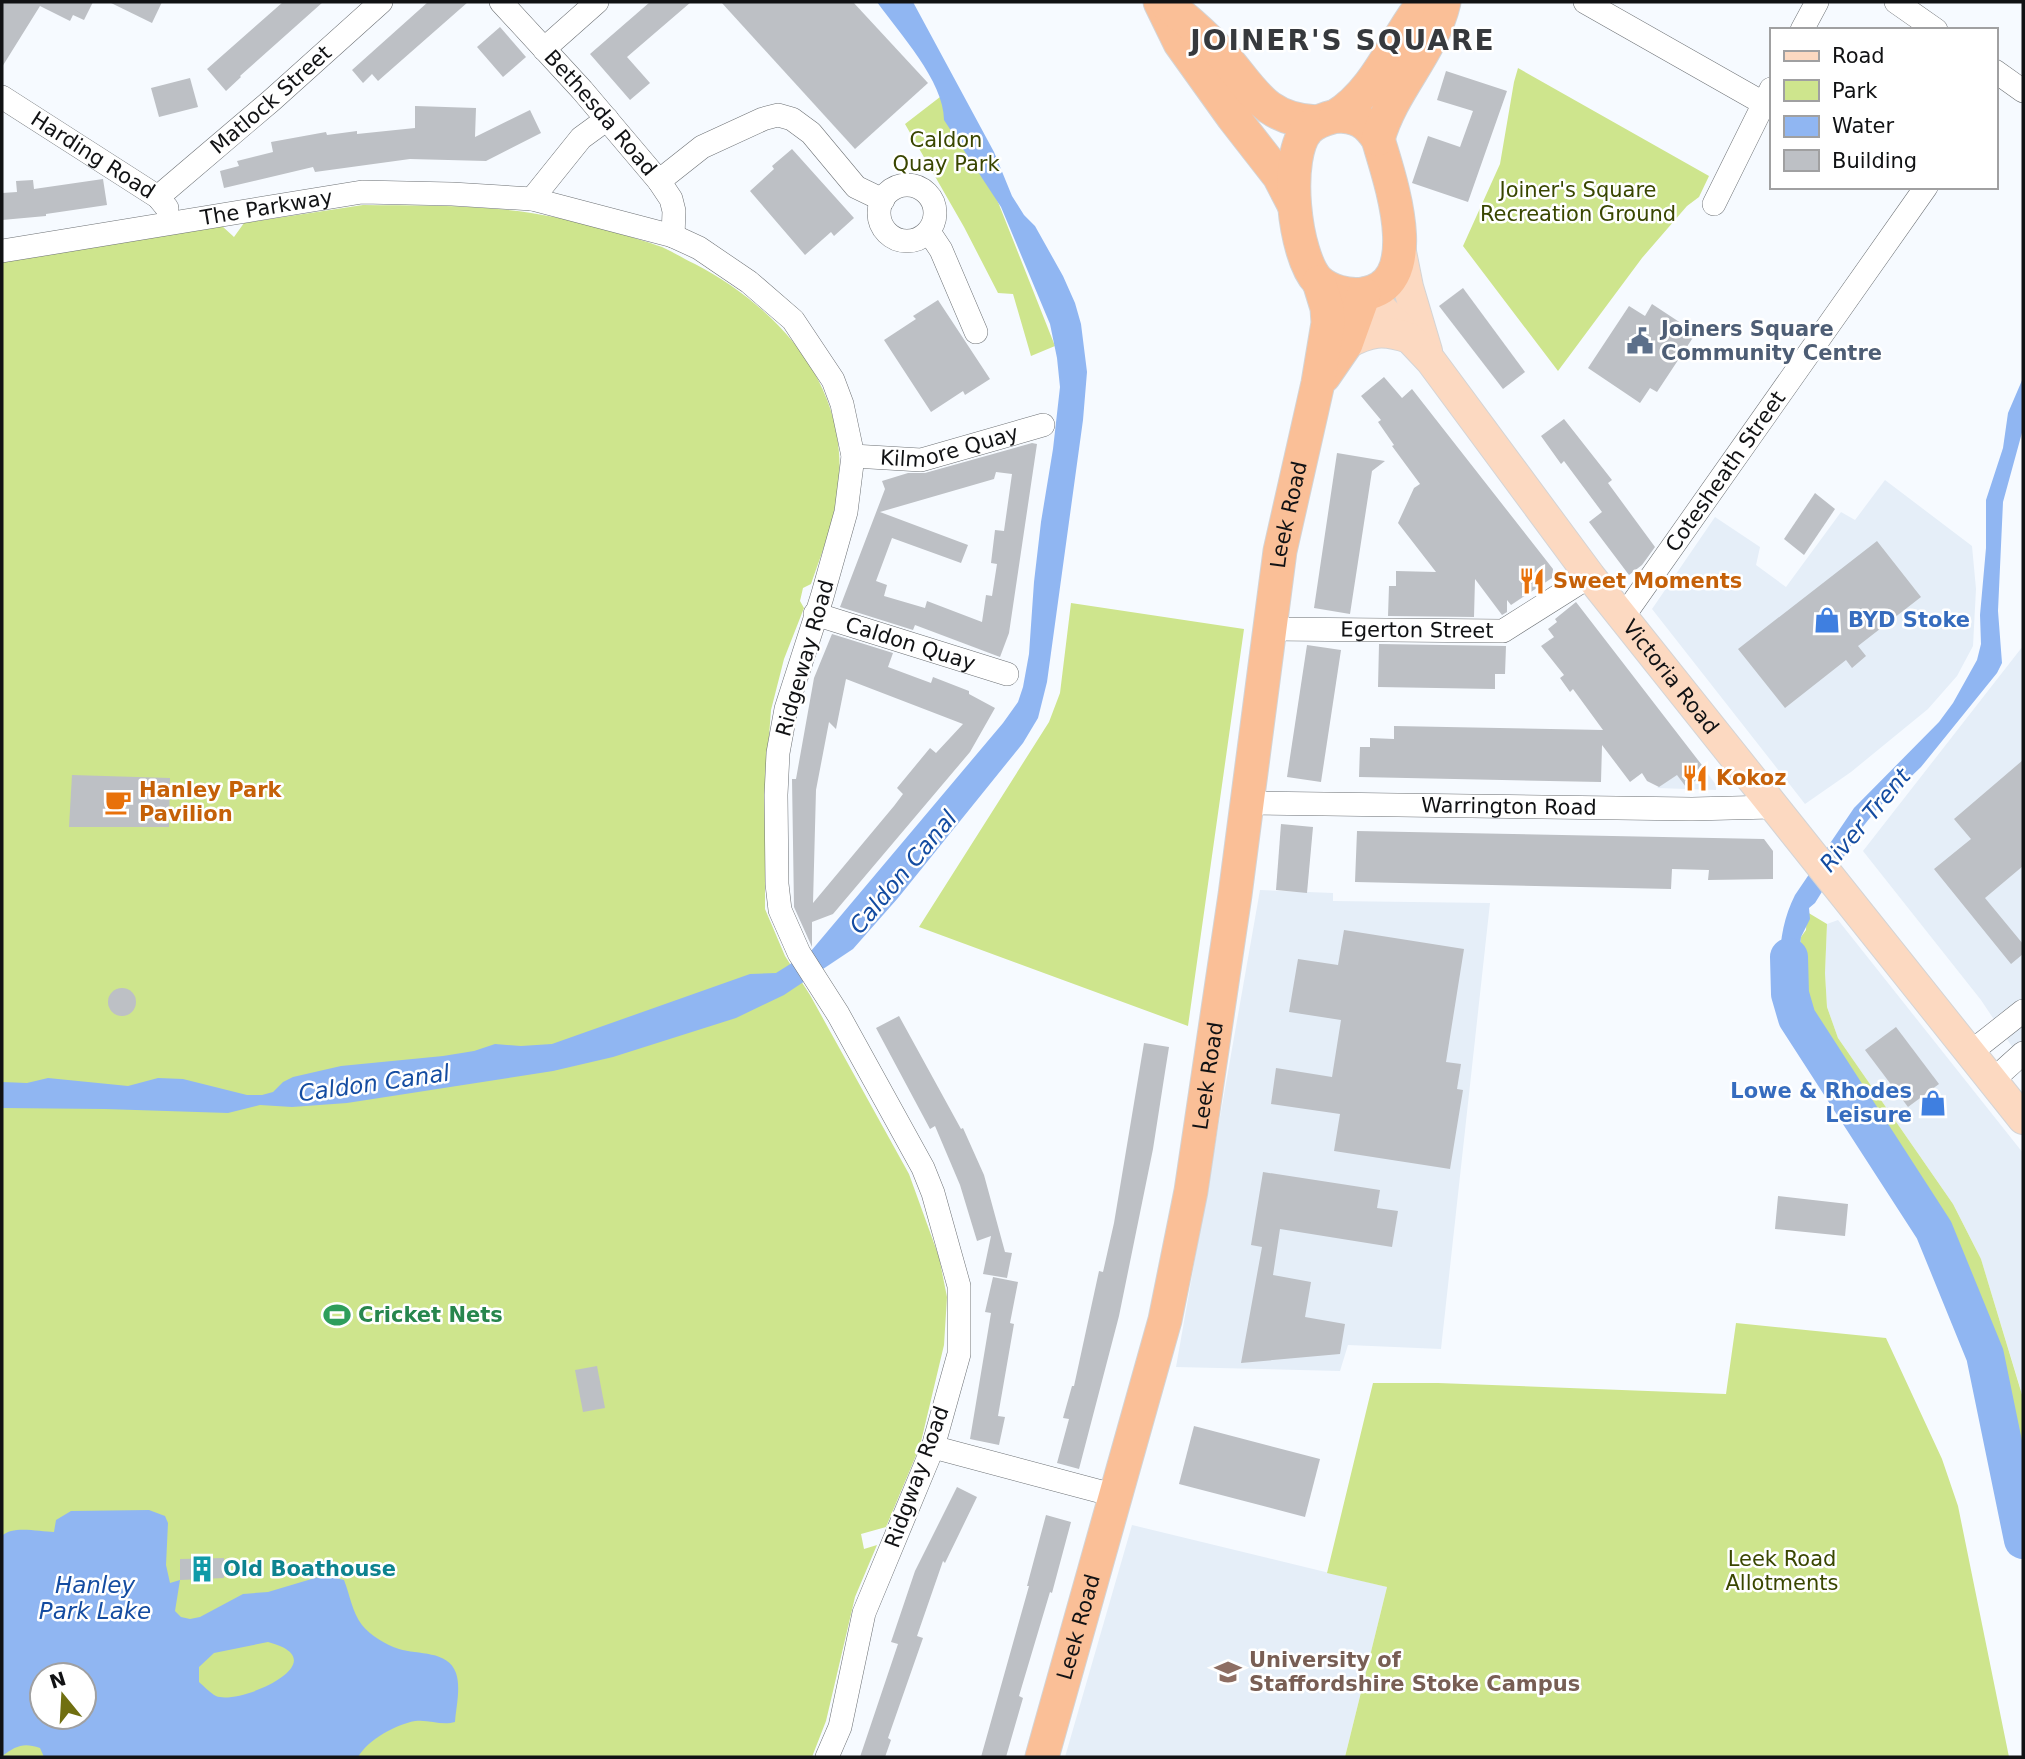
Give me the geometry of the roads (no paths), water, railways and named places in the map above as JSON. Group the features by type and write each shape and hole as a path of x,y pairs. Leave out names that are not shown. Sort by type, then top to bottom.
{"highway":[{"path":"1162,2 1205,37 1256,98 1274,111 1293,118 1327,119 1360,120 1370,127 1378,139 1395,205 1401,252 1383,285 1365,293 1338,292 1319,282 1312,273 1305,257 1295,207 1297,148 1309,128 1327,119 1349,108 1363,92 1424,2"},
{"path":"1162,2 1180,43 1279,176 1295,207"},
{"path":"1378,139 1383,120 1426,50 1441,17 1444,2"},
{"name":"Leek Road","path":"1042,1757 1165,1320 1191,1191 1211,1065 1280,551 1318,383 1328,323 1327,308 1319,282"},
{"name":"Leek Road","path":"1318,383 1346,344 1365,293"}],"main road":[{"name":"Victoria Road","path":"1401,252 1417,320 1431,361"},
{"name":"Victoria Road","path":"1365,293 1431,361 1590,576 2023,1119"},
{"path":"1346,344 1378,332 1391,332 1409,338"}],"street":[{"name":"Matlock Street","path":"158,197 381,2"},
{"name":"Bethesda Road","path":"501,2 659,180 671,199 674,211 673,236"},
{"path":"544,49 597,2"},
{"path":"1585,2 1767,96 1714,204"},
{"path":"1803,28 1817,2"},
{"path":"1900,5 1930,25"},
{"path":"1998,79 2023,91"},
{"name":"Harding Road","path":"2,97 158,197 177,222"},
{"path":"659,180 702,147 763,119 778,115 792,119 811,133 856,187 883,200"},
{"path":"532,199 581,138 607,119"},
{"path":"905,186 923,190 934,205 933,224 929,232 914,240 897,239 889,234 880,219 883,200 888,193 905,186"},
{"name":"Cotesheath Street","path":"1623,617 1925,189"},
{"name":"The Parkway","path":"2,251 362,192 532,199 673,236 699,248 725,265 771,299 793,320 834,380 842,404"},
{"path":"929,232 941,250 976,331"},
{"name":"Ridgeway Road","path":"834,1007 799,953 780,910 776,795 778,753 786,709 846,512 853,456 842,404"},
{"name":"Kilmore Quay","path":"853,456 921,460 1043,425"},
{"name":"Egerton Street","path":"1268,629 1503,631 1590,576"},
{"name":"Caldon Quay","path":"815,614 1007,674"},
{"name":"Warrington Road","path":"1247,803 1692,809 1772,807"},
{"name":"Ridgway Road","path":"827,1757 840,1727 864,1613 933,1447 959,1354 959,1286 940,1215 923,1168 834,1007"},
{"path":"1971,1052 2023,1011"},
{"path":"1993,1080 2023,1054"},
{"path":"933,1447 1117,1496"}],"water":[{"name":"Caldon Canal","path":"877,2 913,2 994,152 1012,196 1035,226 1063,276 1081,324 1087,372 1083,420 1047,682 1038,718 1023,743 898,898 853,949 784,995 736,1018 613,1057 553,1071 347,1103 292,1107 260,1105 228,1113 2,1108 2,1082 27,1083 48,1078 128,1086 158,1078 183,1079 247,1095 262,1095 273,1092 293,1077 341,1066 443,1056 495,1044 552,1044 750,974 776,973 811,951 1003,723 1018,702 1029,654 1034,582 1060,387 1057,358 1050,324 1001,207 944,120 937,89 929,74"},
{"path":"2023,378 2023,429 2003,502 1998,611 2002,663 1997,673 1921,767 1877,809 1861,829 1815,903 1809,908 1810,919 1801,937 1798,965 1801,995 1789,1021 1782,990 1780,958 1784,926 1795,895 1854,808 1939,722 1977,660 1981,644 1986,500 2003,448 2008,413"},
{"name":"Hanley Park Lake","path":"149,1510 165,1516 168,1523 166,1565 170,1583 180,1580 175,1611 181,1617 190,1619 200,1617 243,1594 268,1592 325,1575 344,1580 356,1615 369,1632 394,1647 439,1657 452,1666 458,1685 455,1722 415,1721 399,1726 376,1739 358,1757 44,1757 40,1748 24,1745 2,1756 2,1536 19,1530 54,1532 56,1520 71,1511","holes":["268,1642 288,1650 294,1660 290,1670 262,1688 228,1697 216,1696 199,1682 199,1667 214,1653"]}],"waterway":[{"name":"River Trent","path":"1789,957 1790,994 1797,1018 1934,1230 1985,1355 2023,1540"}],"place":[{"name":"Joiners Square Community Centre","path":"1640,341"},
{"name":"Sweet Moments","path":"1532,581"},
{"name":"BYD Stoke","path":"1827,620"},
{"name":"Kokoz","path":"1695,778"},
{"name":"Hanley Park Pavilion","path":"118,802"},
{"name":"Lowe & Rhodes Leisure","path":"1933,1103"},
{"name":"Cricket Nets","path":"337,1315"},
{"name":"Old Boathouse","path":"202,1569"},
{"name":"University of Staffordshire Stoke Campus","path":"1228,1672"}],"district":[{"name":"JOINER'S SQUARE","path":"1343,40"}],"park label":[{"name":"Caldon Quay Park","path":"946,152"},
{"name":"Joiner's Square Recreation Ground","path":"1578,202"},
{"name":"Leek Road Allotments","path":"1782,1571"}]}
